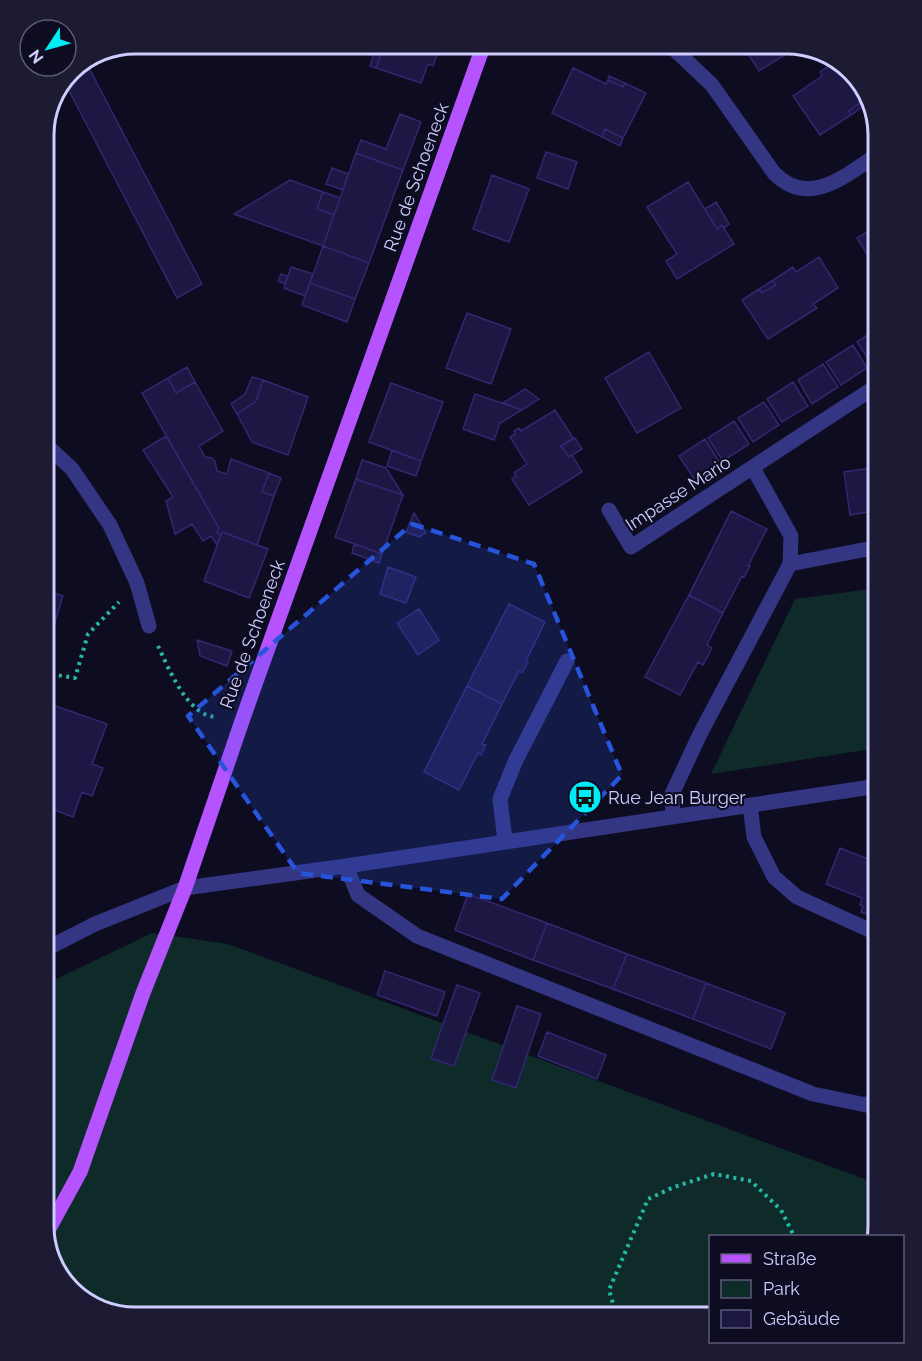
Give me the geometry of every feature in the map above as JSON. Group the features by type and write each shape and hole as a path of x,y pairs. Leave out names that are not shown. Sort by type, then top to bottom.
{"main road":[{"name":"Rue de Schoeneck","path":"54,1219 80,1172 144,993 185,888 243,718 480,54"}],"street":[{"path":"679,54 712,85 782,181 792,186 813,189 825,186 868,161"},
{"name":"Impasse Mario","path":"609,510 631,548 868,392"},
{"path":"54,452 72,469 110,525 137,583 149,626"},
{"name":"Impasse Mario","path":"753,468 791,536 790,564"},
{"path":"673,817 672,794 700,734 790,564 868,549"},
{"path":"505,841 500,799 515,762 567,662"},
{"path":"54,945 95,924 185,888 868,788"},
{"path":"750,805 753,837 774,877 796,897 868,929"},
{"path":"346,866 358,895 417,936 813,1094 868,1103"}],"path":[{"path":"54,675 75,678 88,634 137,583"},
{"path":"149,626 184,697 210,717 243,718"},
{"path":"614,1307 609,1290 648,1199 665,1191 714,1174 751,1180 782,1210 794,1235"}],"highlighted area":[{"path":"412,524 534,564 622,775 502,899 298,873 188,716"}],"green space":[{"path":"868,589 868,750 711,774 795,599"},
{"path":"152,933 228,944 868,1180 867,1235 709,1235 709,1307 130,1307 109,1303 90,1293 74,1279 60,1257 55,1236 54,980"}],"building":[{"path":"374,54 381,54 376,68 370,66"},
{"path":"381,54 437,54 433,66 428,64 421,83 376,68"},
{"path":"748,54 786,54 759,71"},
{"path":"828,66 836,71 851,86 863,107 859,103 849,111 851,115 820,135 793,96 822,76 820,72"},
{"path":"573,68 606,84 608,80 623,87 625,83 646,93 623,138 605,129 602,137 552,113"},
{"path":"89,69 202,284 177,298 68,90"},
{"path":"609,76 625,83 623,87 608,80"},
{"path":"859,103 862,107 851,115 849,111"},
{"path":"400,114 421,122 403,170 356,153 361,140 386,149"},
{"path":"605,129 623,138 620,146 602,137"},
{"path":"546,152 577,162 568,189 537,178"},
{"path":"356,153 403,170 369,263 323,246"},
{"path":"332,168 348,174 343,190 326,184"},
{"path":"492,175 529,189 509,242 473,229"},
{"path":"290,180 323,192 317,209 334,215 323,246 234,214"},
{"path":"688,182 717,229 722,225 734,244 677,279 666,261 677,254 647,207"},
{"path":"323,192 340,198 334,215 317,209"},
{"path":"716,202 729,224 724,228 722,225 717,229 705,209"},
{"path":"868,231 868,256 857,238"},
{"path":"323,246 369,263 355,299 310,283"},
{"path":"819,257 838,288 813,304 817,308 768,339 742,300 759,289 762,293 776,285 773,280 793,267 796,272"},
{"path":"291,267 313,274 305,296 284,288"},
{"path":"281,274 288,276 285,284 278,281"},
{"path":"773,280 776,285 762,293 759,289"},
{"path":"310,283 355,299 347,322 302,305"},
{"path":"467,313 511,329 491,384 446,368"},
{"path":"868,335 868,359 857,342"},
{"path":"853,345 867,368 841,385 826,362"},
{"path":"649,352 681,408 637,433 605,378"},
{"path":"823,364 838,387 812,404 798,380"},
{"path":"187,367 195,382 176,393 168,378"},
{"path":"252,377 263,380 256,401 237,414 231,404 245,394"},
{"path":"168,378 176,393 195,382 223,431 199,446 205,457 215,461 217,471 227,474 231,459 269,473 262,492 274,496 257,545 222,532 221,535 217,533 219,528 142,393"},
{"path":"263,380 308,397 288,455 252,442 237,414 256,401"},
{"path":"793,382 808,406 782,422 767,399"},
{"path":"391,383 443,402 421,461 369,442"},
{"path":"525,389 539,399 522,410 503,403"},
{"path":"475,394 522,410 500,423 494,440 463,429"},
{"path":"764,402 779,425 753,442 738,418"},
{"path":"555,410 573,438 561,446 569,457 572,455 582,472 529,505 512,479 516,476 514,473 527,464 510,437 519,428 521,431"},
{"path":"734,421 749,444 723,461 708,438"},
{"path":"166,436 219,528 217,533 221,535 217,545 211,536 203,541 192,524 175,534 166,501 173,497 143,450"},
{"path":"575,438 582,449 569,457 561,446"},
{"path":"705,439 720,463 694,479 679,456"},
{"path":"392,450 421,461 416,476 387,466"},
{"path":"362,460 386,468 403,495 356,479"},
{"path":"868,468 868,512 850,515 844,472"},
{"path":"269,473 281,478 274,496 262,492"},
{"path":"356,479 403,495 382,554 335,537"},
{"path":"731,511 767,529 748,566 750,566 744,577 742,576 723,613 689,595"},
{"path":"414,513 426,533 419,537 406,532"},
{"path":"222,532 268,549 249,598 204,581"},
{"path":"354,544 382,554 379,563 352,553"},
{"path":"388,567 416,577 406,603 380,594"},
{"path":"54,593 63,596 54,625"},
{"path":"689,595 723,613 707,645 712,648 703,665 698,662 680,695 645,677"},
{"path":"509,604 545,622 526,661 528,662 522,673 519,671 502,704 467,686"},
{"path":"419,609 439,640 418,655 397,623"},
{"path":"197,640 232,651 227,666 200,656"},
{"path":"467,686 502,704 482,744 486,745 481,755 478,753 459,790 424,772"},
{"path":"54,705 107,724 92,764 103,768 92,796 82,792 73,817 54,810"},
{"path":"840,848 868,859 868,914 861,912 862,898 826,884"},
{"path":"468,894 547,923 533,960 455,930"},
{"path":"547,923 627,954 613,989 533,960"},
{"path":"627,954 706,983 693,1019 613,989"},
{"path":"385,971 445,992 437,1016 377,995"},
{"path":"706,983 785,1013 771,1049 693,1019"},
{"path":"457,985 480,993 454,1066 431,1058"},
{"path":"517,1006 541,1014 516,1088 492,1080"},
{"path":"547,1032 606,1055 597,1079 538,1056"}],"place":[{"name":"Rue Jean Burger","path":"585,797"}]}
